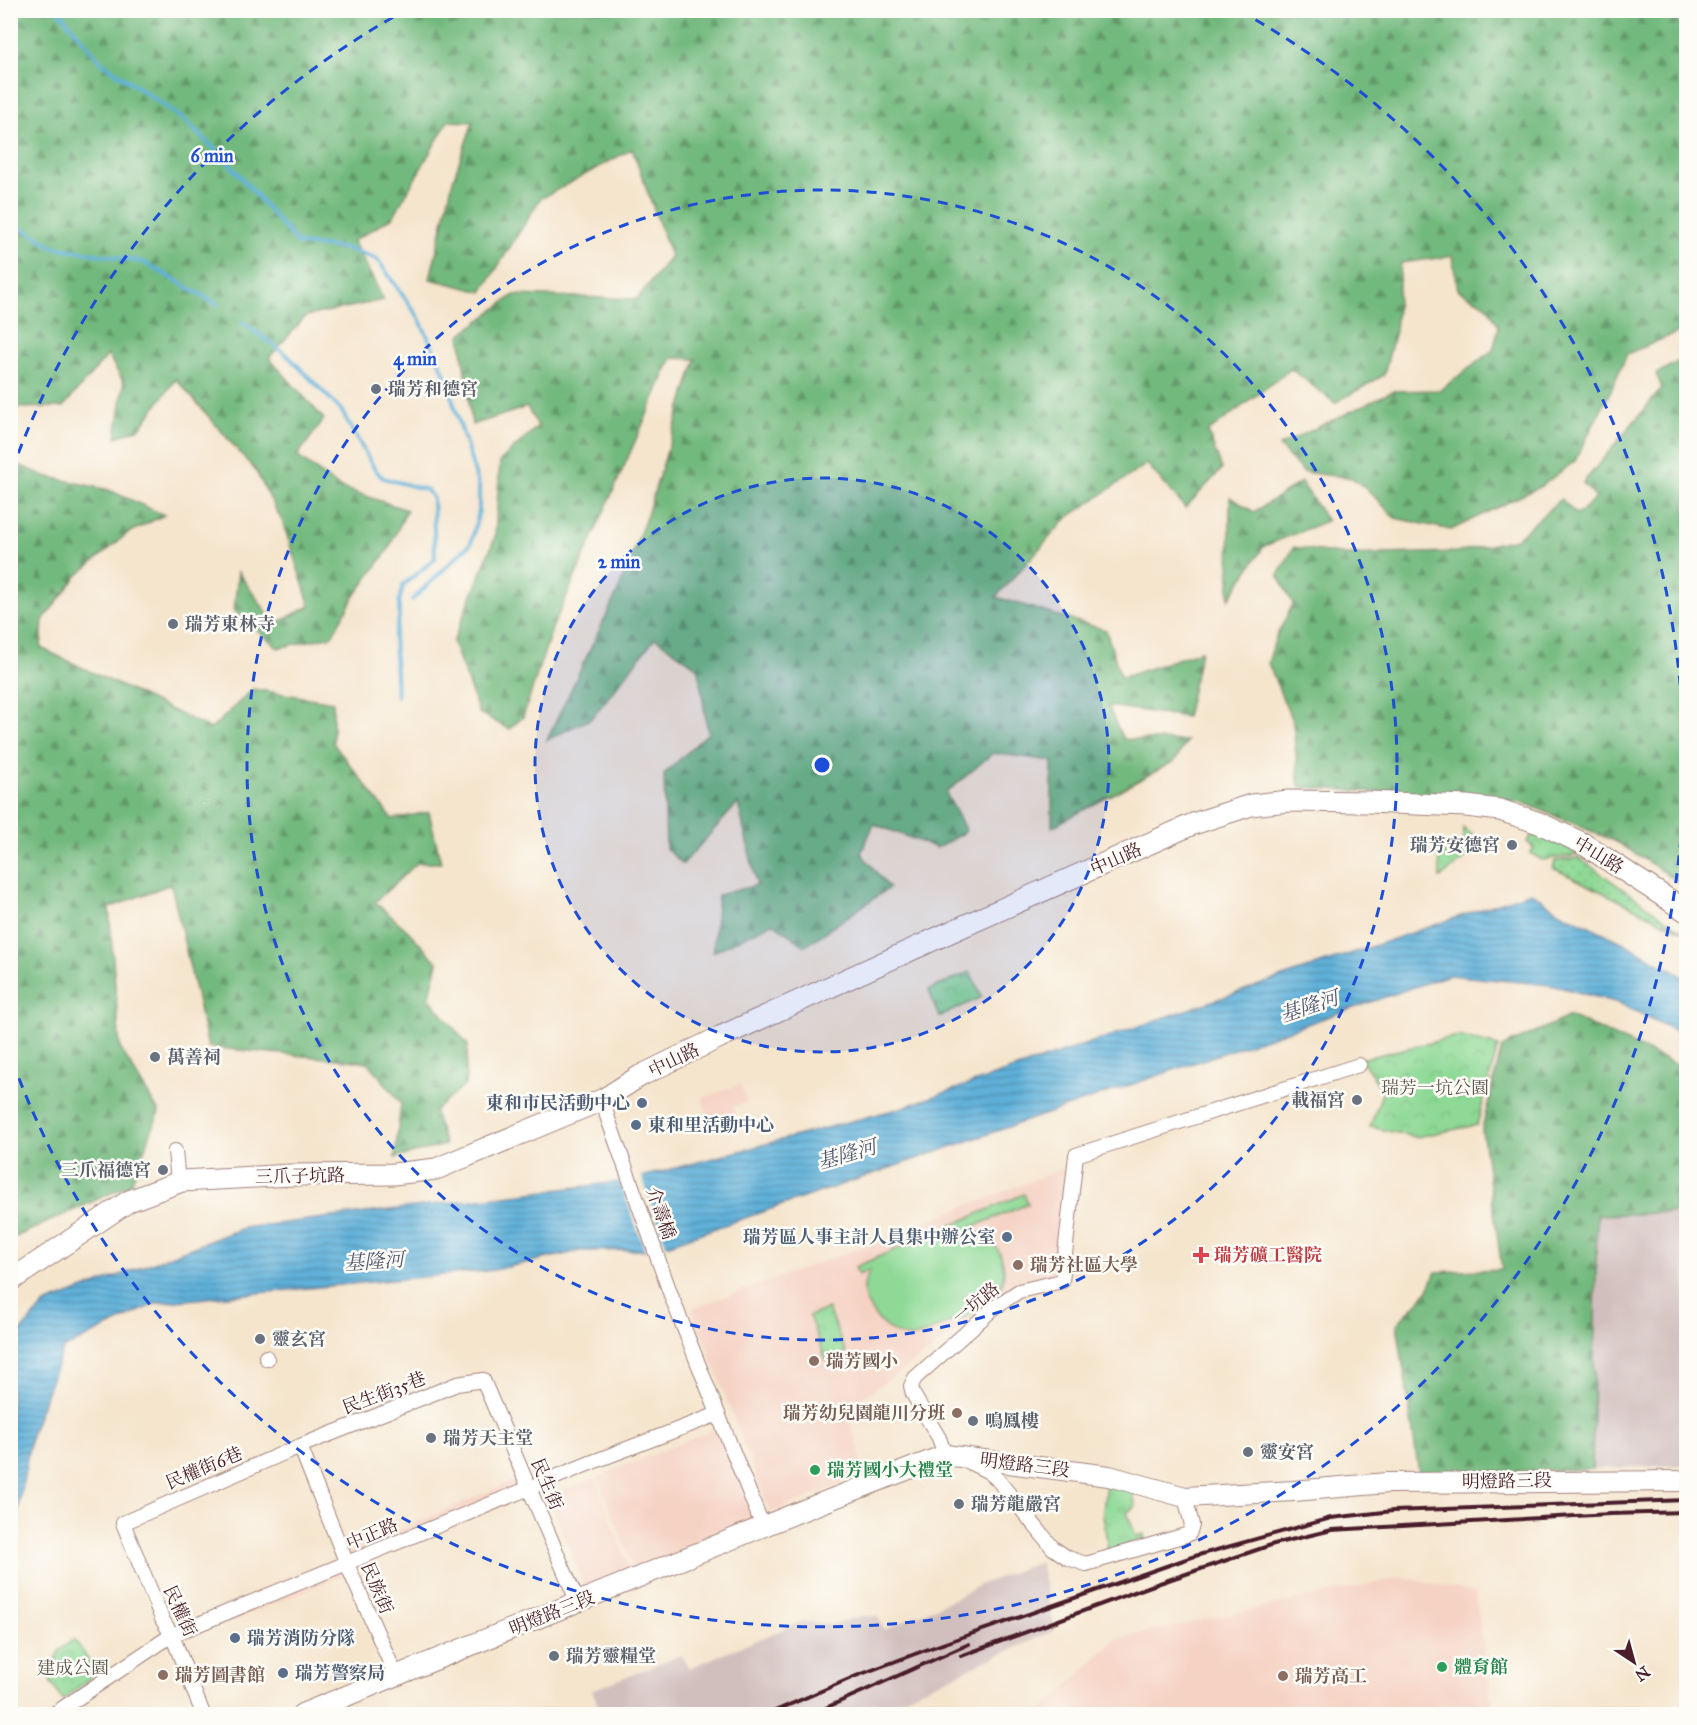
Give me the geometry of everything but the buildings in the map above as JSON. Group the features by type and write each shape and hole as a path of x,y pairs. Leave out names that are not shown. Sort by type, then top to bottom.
{"main road":[{"name":"中山路","path":"604,1100 640,1076 720,1037 1193,824 1251,805 1289,801 1368,802 1466,806 1500,810 1539,823 1582,843 1686,911"},
{"name":"三爪子坑路","path":"10,1281 129,1201 178,1182 291,1175 394,1174 436,1169 604,1100"}],"street":[{"name":"一坑路","path":"945,1455 939,1438 913,1394 911,1386 915,1378 996,1307 1020,1291 1062,1281 1076,1155 1359,1065"},
{"name":"介壽橋","path":"604,1100 607,1116 672,1298 718,1414"},
{"path":"175,1151 178,1182"},
{"name":"民生街35巷","path":"300,1446 457,1384 483,1380"},
{"name":"民生街","path":"483,1380 578,1603"},
{"path":"718,1414 763,1527"},
{"name":"中正路","path":"54,1714 172,1635 530,1488 718,1414"},
{"name":"民權街6巷","path":"123,1522 300,1446"},
{"name":"民族街","path":"300,1446 347,1564 396,1676"},
{"name":"明燈路三段","path":"302,1714 945,1455 1109,1476 1185,1497 1387,1483 1686,1481"},
{"path":"945,1455 967,1461 989,1472 1053,1548 1068,1558 1086,1564 1189,1534 1192,1526 1185,1497"},
{"name":"民權街","path":"123,1522 203,1714"}],"shaded area":[{"path":"740,1084 747,1102 733,1107 736,1115 711,1124 702,1098"},
{"name":"瑞芳國小","path":"1069,1166 1060,1269 986,1312 846,1409 866,1474 770,1513 692,1309 862,1247"},
{"path":"1686,1212 1686,1465 1592,1469 1597,1214"},
{"path":"718,1428 755,1525 635,1572 597,1477"},
{"path":"595,1478 631,1571 585,1589 549,1496"},
{"path":"517,1479 518,1497 298,1594 185,1639 180,1625"},
{"path":"1040,1562 1055,1630 868,1714 601,1714 592,1690 682,1655 689,1668 803,1621 831,1625 861,1616 878,1616 884,1630 958,1597 979,1585"},
{"name":"瑞芳高工","path":"1403,1577 1475,1593 1494,1714 1038,1714 1116,1639"}],"green space":[{"path":"10,11 1686,11 1686,329 1627,354 1575,461 1541,486 1451,530 1395,518 1369,491 1352,478 1303,472 1279,446 1393,391 1440,390 1493,350 1499,326 1487,306 1458,290 1452,256 1401,263 1395,331 1384,375 1335,403 1291,369 1208,432 1222,469 1185,508 1147,464 1067,518 996,597 1106,630 1121,678 1201,651 1186,717 1108,706 1123,739 1187,741 1175,761 1052,827 1052,761 993,753 946,793 966,831 937,848 874,824 861,853 889,888 805,946 773,923 713,952 718,895 757,885 738,803 683,864 666,849 664,774 708,733 698,668 655,638 592,718 547,740 617,593 647,515 696,359 672,358 552,629 523,717 509,729 479,713 453,642 495,537 500,461 538,426 527,407 472,425 460,335 514,295 637,299 671,256 632,149 540,199 482,292 430,279 453,180 473,122 448,121 393,217 353,241 384,300 306,316 269,358 324,419 297,456 339,487 407,510 388,550 354,597 332,636 278,648 234,611 238,572 275,624 310,606 283,523 255,470 176,379 140,428 116,437 124,383 108,355 63,407 11,408"},
{"path":"1686,357 1686,886 1617,842 1522,802 1299,787 1293,723 1268,663 1276,637 1293,604 1278,575 1294,547 1346,555 1457,552 1516,539 1561,499 1577,515 1596,498 1583,483 1662,388 1656,374"},
{"path":"10,461 45,476 109,490 164,515 128,533 77,576 43,620 41,648 211,729 253,689 333,702 333,743 392,819 429,812 441,863 417,863 375,902 407,930 438,963 429,998 468,1045 465,1085 434,1111 445,1145 395,1158 401,1103 368,1062 208,1047 171,884 109,908 120,1048 159,1112 131,1184 11,1239"},
{"path":"1301,482 1327,521 1264,546 1229,599 1230,497 1254,512"},
{"path":"1463,828 1484,843 1440,878 1439,854 1463,853"},
{"path":"1535,832 1564,843 1578,855 1542,860 1530,853 1534,848 1527,842"},
{"path":"1579,858 1684,932 1553,868 1555,861"},
{"path":"970,972 982,997 939,1017 929,990"},
{"path":"1570,1016 1686,1069 1686,1212 1597,1215 1592,1469 1419,1473 1397,1324 1427,1292 1436,1272 1502,1269 1482,1129 1502,1047"},
{"name":"瑞芳一坑公園","path":"1458,1036 1498,1046 1477,1125 1416,1137 1370,1127 1383,1091 1361,1059"},
{"path":"1024,1194 1028,1204 970,1228 991,1241 1002,1259 1004,1268 998,1294 986,1307 914,1337 897,1334 874,1315 865,1299 864,1291 870,1270 858,1275 855,1267"},
{"path":"828,1309 846,1353 826,1360 809,1316"},
{"path":"1106,1482 1133,1490 1135,1506 1127,1513 1136,1536 1144,1534 1145,1538 1108,1551 1103,1513"},
{"name":"建成公園","path":"74,1639 97,1672 63,1700 50,1681 59,1651"}],"water":[{"name":"基隆河","path":"1531,892 1558,911 1620,941 1686,978 1686,1036 1619,1003 1551,985 1449,975 652,1250 580,1251 494,1270 156,1303 63,1349 31,1435 11,1550 11,1342 45,1304 243,1228 627,1181 897,1109"}],"pier":[{"path":"641,1174 667,1248 653,1253 646,1253 619,1179"}],"waterway":[{"path":"58,10 100,61 183,119 227,161 298,244 345,248 377,259 419,318 444,372 479,487 479,511 471,543 412,600"},
{"path":"10,221 54,247 143,262 217,304"},
{"path":"242,322 288,356 341,410 375,470 383,478 427,490 433,499 435,559 403,585 399,602 399,618 394,637 397,696"}],"railway":[{"path":"768,1714 856,1676 931,1648 1195,1556 1331,1518 1393,1511 1686,1500"},
{"path":"961,1656 1148,1587 1274,1544 1332,1530 1610,1514 1686,1512"},
{"path":"812,1714 969,1644"}],"place":[{"name":"瑞芳和德宮","path":"376,389"},
{"name":"瑞芳東林寺","path":"173,624"},
{"name":"瑞芳安德宮","path":"1512,845"},
{"name":"萬善祠","path":"155,1057"},
{"name":"載福宮","path":"1357,1100"},
{"name":"東和市民活動中心","path":"642,1103"},
{"name":"東和里活動中心","path":"636,1125"},
{"name":"三爪福德宮","path":"163,1170"},
{"name":"瑞芳區人事主計人員集中辦公室","path":"1007,1237"},
{"name":"瑞芳礦工醫院","path":"1201,1255"},
{"name":"瑞芳社區大學","path":"1018,1265"},
{"name":"靈玄宮","path":"260,1339"},
{"name":"瑞芳國小","path":"814,1361"},
{"name":"瑞芳幼兒園龍川分班","path":"957,1413"},
{"name":"鳴鳳樓","path":"973,1421"},
{"name":"瑞芳天主堂","path":"431,1438"},
{"name":"靈安宮","path":"1248,1452"},
{"name":"瑞芳國小大禮堂","path":"815,1470"},
{"name":"瑞芳龍嚴宮","path":"959,1504"},
{"name":"瑞芳消防分隊","path":"235,1638"},
{"name":"瑞芳靈糧堂","path":"554,1656"},
{"name":"體育館","path":"1442,1667"},
{"name":"瑞芳警察局","path":"283,1673"},
{"name":"瑞芳圖書館","path":"163,1675"},
{"name":"瑞芳高工","path":"1283,1676"}]}
